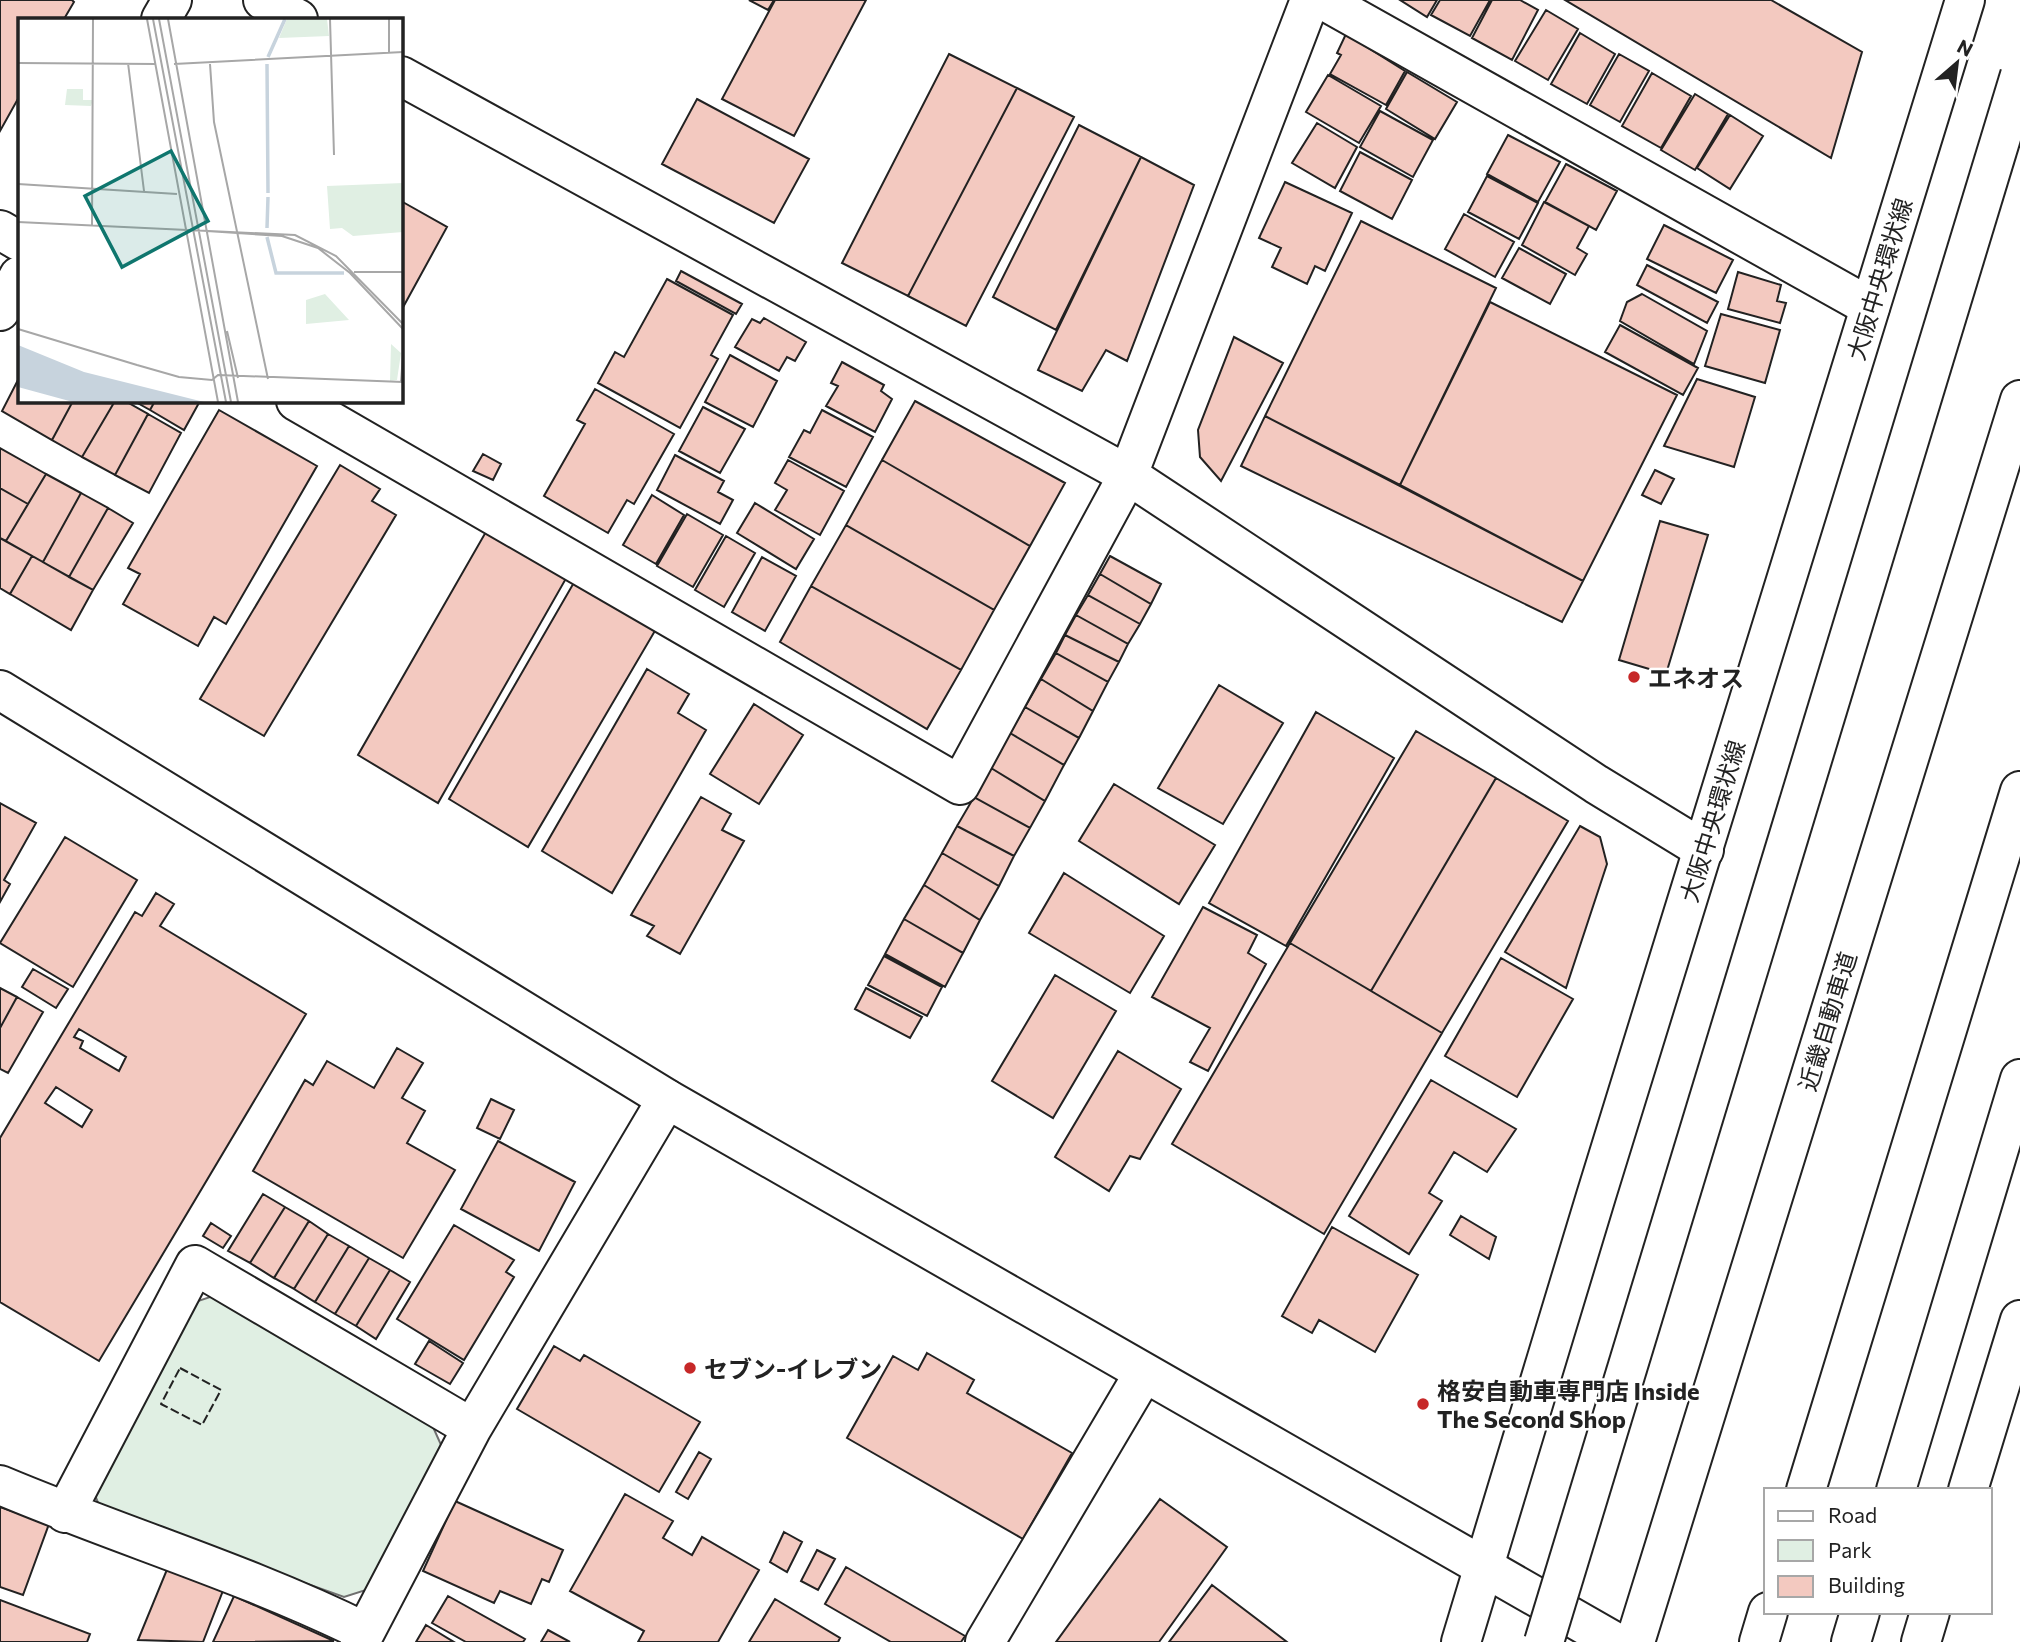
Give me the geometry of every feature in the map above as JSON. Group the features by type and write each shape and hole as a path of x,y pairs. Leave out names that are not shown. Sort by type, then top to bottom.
{"main road":[{"path":"162,18 172,0"},
{"path":"263,0 296,18"},
{"path":"298,402 960,785 1128,475 1310,0"},
{"path":"1324,0 1870,307"},
{"name":"大阪中央環状線","path":"1461,1642 1965,0"},
{"path":"1544,1642 2020,75"},
{"path":"402,77 1128,475 1596,784 1704,850"},
{"path":"0,230 18,240"},
{"path":"0,311 18,278"},
{"name":"近畿自動車道","path":"1635,1642 2020,400"},
{"path":"0,690 667,1099 1615,1642"},
{"path":"1807,1488 2020,791"},
{"path":"1897,1488 2020,1080"},
{"path":"0,1485 65,1513 313,1607 363,1637 472,1428 667,1099"},
{"path":"65,1513 195,1265 472,1428"},
{"path":"1969,1488 2020,1320"},
{"path":"985,1642 1144,1373"},
{"path":"1759,1642 1767,1614"},
{"path":"1851,1642 1859,1614"},
{"path":"1921,1642 1929,1614"}],"green space":[{"path":"216,1295 433,1427 442,1447 366,1590 344,1597 101,1510 93,1490 189,1304"}],"building":[{"path":"0,0 72,0 74,2 65,18 18,18 18,99 0,131"},
{"path":"749,0 774,0 768,10"},
{"path":"775,0 866,0 794,136 722,99"},
{"path":"1400,0 1437,0 1427,17"},
{"path":"1440,0 1490,0 1470,36 1431,15"},
{"path":"1492,0 1520,0 1538,10 1512,60 1472,38"},
{"path":"1565,0 1771,0 1862,52 1831,158"},
{"path":"1546,10 1578,29 1548,80 1515,61"},
{"path":"1580,33 1615,54 1587,104 1551,84"},
{"path":"1346,34 1405,71 1386,105 1330,74 1341,55 1337,53"},
{"path":"949,54 1017,88 908,296 842,263"},
{"path":"1619,54 1649,71 1620,122 1590,105"},
{"path":"1407,72 1457,102 1435,139 1386,109"},
{"path":"1652,73 1691,96 1661,148 1622,126"},
{"path":"1328,75 1381,106 1359,143 1306,112"},
{"path":"1017,88 1074,117 966,326 908,296"},
{"path":"1695,94 1728,114 1695,170 1661,150"},
{"path":"697,99 809,159 774,223 662,164"},
{"path":"1380,111 1433,140 1413,177 1360,147"},
{"path":"1730,115 1763,136 1730,189 1697,168"},
{"path":"1317,123 1357,147 1335,188 1292,163"},
{"path":"1079,125 1141,157 1056,330 993,297"},
{"path":"1508,135 1560,162 1538,202 1487,174"},
{"path":"1360,152 1412,180 1392,219 1340,191"},
{"path":"1141,157 1194,185 1127,361 1106,350 1082,391 1038,370"},
{"path":"1566,164 1617,191 1596,230 1545,202"},
{"path":"1487,176 1538,203 1519,239 1468,212"},
{"path":"1285,182 1352,213 1325,271 1315,266 1307,284 1272,267 1281,248 1259,238"},
{"path":"402,202 447,227 402,309"},
{"path":"1544,202 1589,226 1577,248 1587,254 1575,275 1522,245"},
{"path":"1464,214 1514,242 1495,277 1445,249"},
{"path":"1361,221 1496,288 1400,485 1265,416"},
{"path":"1664,225 1733,260 1716,293 1647,259"},
{"path":"1519,248 1566,274 1550,304 1502,278"},
{"path":"1647,265 1718,302 1707,323 1637,285"},
{"path":"681,271 742,304 736,314 676,281"},
{"path":"1738,272 1781,285 1777,301 1786,303 1780,323 1728,309"},
{"path":"667,279 733,315 711,355 718,359 680,428 598,383 615,352 624,357"},
{"path":"1642,294 1707,331 1694,364 1620,321 1627,302"},
{"path":"1490,302 1677,395 1583,581 1400,485"},
{"path":"1721,314 1780,330 1765,383 1705,366"},
{"path":"764,318 806,342 795,361 787,357 779,371 735,347 752,319 760,323"},
{"path":"1620,325 1698,368 1683,395 1605,352"},
{"path":"1234,337 1283,363 1221,481 1200,457 1198,430"},
{"path":"730,355 777,381 753,427 705,402"},
{"path":"842,362 884,385 881,391 892,399 875,432 826,406 838,386 831,383"},
{"path":"1697,379 1755,397 1734,467 1664,446"},
{"path":"18,380 18,402 72,402 52,440 2,411"},
{"path":"595,389 674,434 634,504 627,500 608,533 544,496 585,424 577,420"},
{"path":"915,401 1065,483 1030,546 882,460"},
{"path":"72,402 114,402 82,457 52,440"},
{"path":"114,402 127,402 148,414 115,475 82,457"},
{"path":"136,402 154,402 150,410"},
{"path":"154,402 199,402 184,430 150,410"},
{"path":"703,407 745,429 720,473 679,451"},
{"path":"219,410 317,466 226,624 214,617 198,646 123,604 140,574 128,568"},
{"path":"822,410 873,437 846,487 789,457 804,430 810,433"},
{"path":"148,414 181,433 149,493 115,475"},
{"path":"1265,416 1583,581 1562,622 1241,466"},
{"path":"0,448 46,474 28,504 0,488"},
{"path":"483,454 501,464 493,480 473,471"},
{"path":"675,455 724,481 718,492 733,500 720,524 657,490"},
{"path":"788,460 844,491 820,535 775,510 787,490 775,483"},
{"path":"882,460 1030,546 994,610 846,525"},
{"path":"340,465 380,489 372,501 396,515 264,736 200,699"},
{"path":"1655,470 1674,479 1661,504 1642,495"},
{"path":"46,474 81,493 43,562 6,541"},
{"path":"0,488 28,504 6,541 0,538"},
{"path":"81,493 108,508 69,577 43,562"},
{"path":"652,495 684,515 656,564 623,545"},
{"path":"755,503 814,539 796,569 737,533"},
{"path":"108,508 133,523 93,590 69,577"},
{"path":"687,514 723,535 693,587 657,566"},
{"path":"1660,521 1708,535 1666,674 1619,660"},
{"path":"846,525 994,610 961,670 811,586"},
{"path":"487,530 568,575 438,803 358,755"},
{"path":"726,536 755,553 724,607 695,590"},
{"path":"0,538 32,556 10,594 0,588"},
{"path":"32,556 93,590 71,630 10,594"},
{"path":"1110,556 1161,584 1151,604 1100,574"},
{"path":"762,557 796,576 765,631 732,612"},
{"path":"1100,574 1151,604 1140,624 1088,595"},
{"path":"576,579 659,624 528,847 449,799"},
{"path":"811,586 961,670 927,729 780,642"},
{"path":"1088,595 1140,624 1128,644 1076,615"},
{"path":"1076,615 1128,644 1119,662 1065,635"},
{"path":"1065,635 1119,662 1108,682 1056,653"},
{"path":"1056,653 1108,682 1093,711 1041,679"},
{"path":"647,669 689,694 678,713 706,730 612,893 542,851"},
{"path":"1041,679 1093,711 1079,738 1025,707"},
{"path":"1219,685 1283,723 1223,824 1158,788"},
{"path":"754,704 803,735 759,804 710,774"},
{"path":"1025,707 1079,738 1064,765 1010,733"},
{"path":"1316,712 1394,758 1286,946 1209,903"},
{"path":"1416,731 1496,778 1371,991 1290,943"},
{"path":"1010,733 1064,765 1045,801 991,768"},
{"path":"991,768 1045,801 1030,828 974,797"},
{"path":"1496,778 1568,821 1442,1033 1371,991"},
{"path":"1114,784 1215,845 1179,904 1079,841"},
{"path":"701,797 731,814 722,830 744,841 680,954 647,936 654,926 631,915"},
{"path":"974,797 1030,828 1014,856 957,826"},
{"path":"0,803 36,823 4,880 10,884 0,902"},
{"path":"957,826 1014,856 999,886 942,853"},
{"path":"1580,826 1600,837 1607,864 1566,988 1505,952"},
{"path":"65,837 137,880 73,987 0,943"},
{"path":"942,853 999,886 980,920 924,885"},
{"path":"1064,873 1164,936 1130,993 1029,933"},
{"path":"924,885 980,920 963,953 904,919"},
{"path":"156,893 174,904 160,926 306,1014 99,1361 0,1302 0,1138 135,912 142,916","holes":["79,1029 126,1057 119,1071 80,1048 83,1041 74,1037","56,1087 92,1110 82,1127 45,1103"]},
{"path":"1203,907 1257,935 1248,953 1266,964 1208,1071 1190,1062 1210,1028 1152,997"},
{"path":"904,919 963,953 945,987 885,954"},
{"path":"1290,943 1442,1033 1324,1234 1172,1144"},
{"path":"884,956 942,987 927,1016 868,985"},
{"path":"1501,958 1573,999 1517,1097 1445,1056"},
{"path":"33,969 68,989 56,1008 22,987"},
{"path":"1055,975 1116,1011 1053,1118 992,1081"},
{"path":"0,988 17,997 0,1028"},
{"path":"866,988 922,1017 910,1038 855,1009"},
{"path":"17,997 43,1012 8,1073 0,1069 0,1028"},
{"path":"397,1048 423,1063 402,1098 425,1111 407,1143 455,1170 403,1258 253,1171 305,1080 313,1085 327,1061 374,1088"},
{"path":"1118,1051 1181,1089 1140,1159 1130,1156 1109,1191 1055,1157"},
{"path":"1431,1080 1516,1129 1487,1172 1454,1152 1429,1193 1442,1201 1409,1254 1349,1216"},
{"path":"491,1099 514,1110 500,1139 477,1128"},
{"path":"498,1141 575,1182 539,1251 461,1209"},
{"path":"263,1194 285,1207 250,1263 228,1251"},
{"path":"285,1207 309,1221 274,1278 250,1263"},
{"path":"1461,1216 1496,1237 1489,1259 1450,1235"},
{"path":"309,1221 328,1234 294,1289 274,1278"},
{"path":"211,1223 231,1236 223,1248 203,1236"},
{"path":"454,1225 514,1260 506,1272 514,1277 464,1360 397,1319"},
{"path":"1332,1227 1418,1275 1375,1352 1319,1320 1312,1333 1282,1316"},
{"path":"328,1234 349,1246 315,1302 294,1289"},
{"path":"349,1246 369,1258 335,1314 315,1302"},
{"path":"369,1258 390,1270 356,1326 335,1314"},
{"path":"390,1270 410,1282 376,1339 356,1326"},
{"path":"429,1341 463,1363 450,1384 415,1364"},
{"path":"554,1346 580,1361 584,1355 700,1422 659,1492 517,1409"},
{"path":"927,1353 974,1380 967,1393 1072,1453 1023,1539 847,1438 893,1356 918,1370"},
{"path":"699,1452 711,1459 688,1499 676,1492"},
{"path":"625,1494 673,1521 663,1538 692,1555 702,1537 759,1570 718,1642 638,1642 644,1631 570,1591"},
{"path":"1160,1499 1227,1547 1159,1642 1056,1642"},
{"path":"455,1501 563,1550 549,1582 542,1579 531,1604 500,1591 494,1603 423,1571"},
{"path":"0,1507 49,1524 23,1595 0,1587"},
{"path":"784,1532 802,1542 787,1572 770,1562"},
{"path":"817,1550 835,1559 818,1590 801,1581"},
{"path":"168,1567 224,1588 203,1642 138,1640"},
{"path":"846,1567 965,1636 961,1642 891,1642 825,1604"},
{"path":"1212,1585 1287,1642 1169,1642"},
{"path":"234,1596 334,1641 213,1642"},
{"path":"448,1596 525,1639 523,1642 466,1642 432,1623"},
{"path":"775,1599 840,1638 838,1642 749,1642"},
{"path":"0,1600 90,1634 87,1642 0,1642"},
{"path":"426,1625 454,1642 416,1642"},
{"path":"548,1630 570,1642 541,1642"}],"fence":[{"path":"180,1368 221,1390 202,1425 161,1404 180,1368"}],"place":[{"name":"エネオス","path":"1634,677"},
{"name":"セブン-イレブン","path":"690,1368"},
{"name":"格安自動車専門店 Inside The Second Shop","path":"1423,1404"}]}
